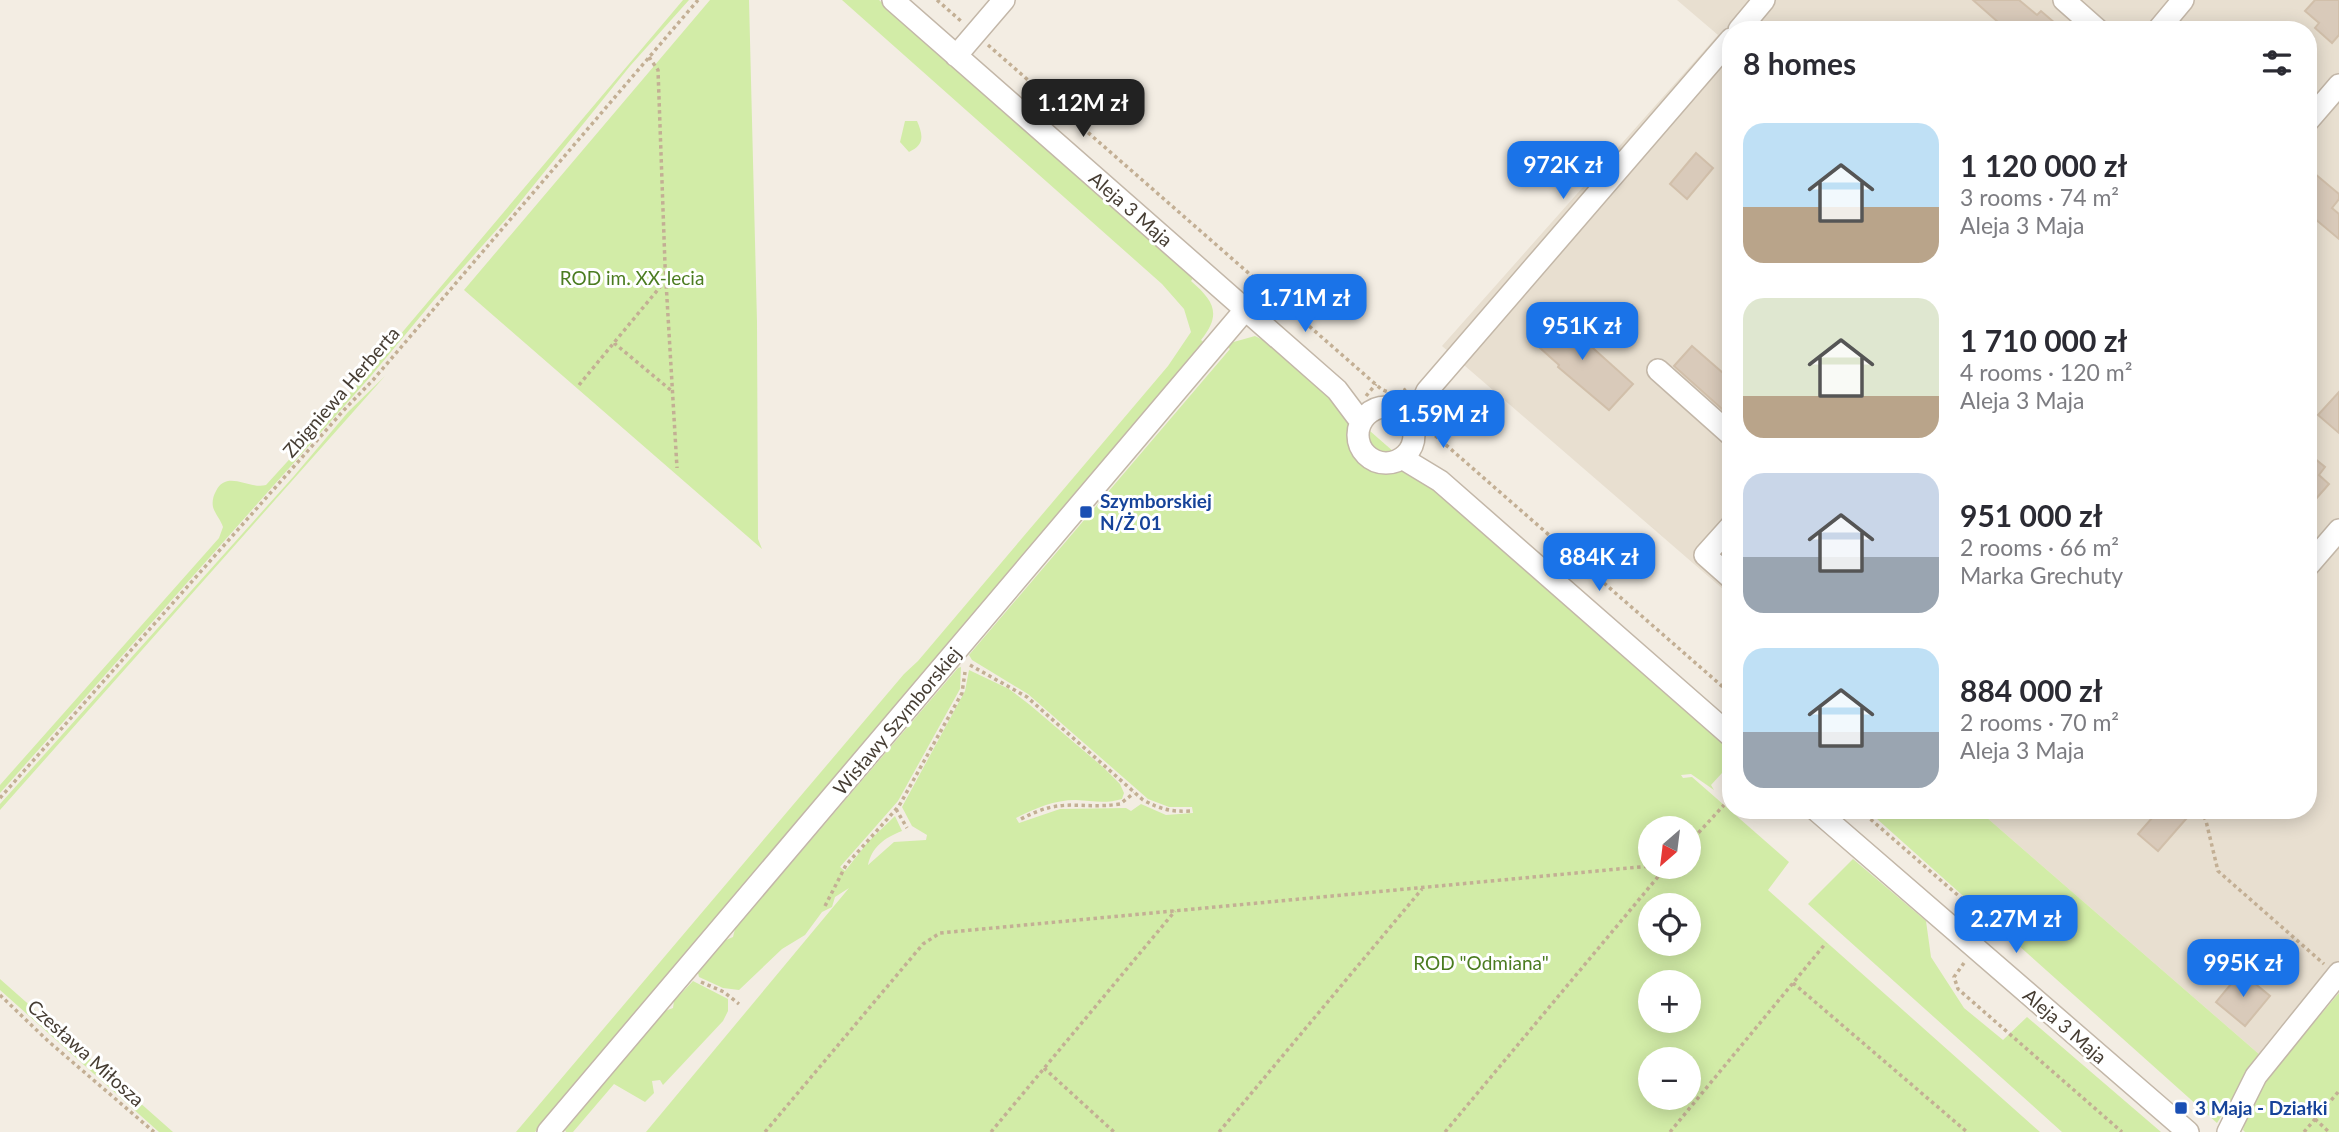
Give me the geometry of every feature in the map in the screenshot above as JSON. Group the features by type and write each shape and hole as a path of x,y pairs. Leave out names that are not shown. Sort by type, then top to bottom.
{"street":[{"name":"Aleja 3 Maja","path":"893,0 1337,390 1379,405"},
{"path":"956,56 1004,0"},
{"path":"1746,21 1764,0"},
{"path":"2064,0 2088,21"},
{"path":"2166,21 2183,0"},
{"path":"1427,391 1379,405 1358,440 1368,456 1384,463 1414,437 1427,391 1722,49"},
{"path":"2317,111 2339,85"},
{"name":"Wisławy Szymborskiej","path":"548,1132 1245,310"},
{"path":"1657,370 1722,427"},
{"path":"1379,405 1401,411 1440,481 1722,728"},
{"path":"2317,556 2339,530"},
{"path":"1722,536 1705,555 1722,570"},
{"name":"Aleja 3 Maja","path":"1826,819 2188,1132"},
{"path":"2236,1130 2256,1076 2338,974"}],"path":[{"name":"Zbigniewa Herberta","path":"0,799 373,380 698,0"},
{"path":"937,0 970,28"},
{"path":"979,37 1389,393 1379,405"},
{"path":"649,56 658,70 677,468"},
{"path":"579,385 666,281"},
{"path":"614,343 673,392"},
{"path":"1376,384 1379,405"},
{"path":"1414,437 1431,433 1722,686"},
{"path":"825,906 846,865 896,809 962,693 966,663 1027,697 1118,775 1134,793 1160,809 1190,811"},
{"path":"1021,819 1040,809 1061,804 1120,804 1134,793"},
{"path":"1701,830 1722,807"},
{"path":"896,809 907,828"},
{"path":"1870,819 1984,918 1992,930"},
{"path":"2206,819 2218,871 2338,974"},
{"path":"765,1132 928,939 940,933 1638,867"},
{"path":"1445,1132 1656,879"},
{"path":"1219,1132 1423,888"},
{"path":"991,1132 1175,911"},
{"path":"1670,1132 1826,943"},
{"path":"685,971 740,1004"},
{"path":"1957,971 1954,981 1963,993 2122,1132"},
{"path":"1793,983 1967,1132"},
{"name":"Czesława Miłosza","path":"0,995 48,1041 154,1132"},
{"path":"1044,1068 1114,1132"},
{"path":"2304,1132 2339,1091"},
{"path":"2315,1119 2329,1132"}],"shaded area":[{"path":"1677,0 2339,0 2339,993 2275,1068 1988,819 2317,819 2317,21 1722,21 1722,588 1442,346 1718,35"}],"green space":[{"path":"683,0 689,0 630,66 508,217 371,376 0,793 0,785 219,538 223,527 214,510 213,497 221,485 232,481 266,485 367,374"},
{"name":"ROD im. XX-lecia","path":"710,0 749,0 757,322 758,539 762,549 464,290"},
{"path":"842,0 879,0 1194,277 1191,281 1205,295 1212,308 1212,323 1201,340 1206,344 535,1132 516,1132 1168,366 1191,332 1184,309 1162,284"},
{"path":"905,121 917,121 921,135 918,146 909,152 900,142"},
{"name":"ROD \"Odmiana\"","path":"1255,336 1269,343 1722,738 1722,773 1711,785 1714,790 1691,774 1681,775 1683,778 1692,777 1722,803 1722,819 1740,819 1789,862 1768,890 2040,1132 646,1132 849,888 835,897 832,907 822,912 805,935 782,949 739,990 723,988 699,977 698,973 726,940 733,937 735,929 958,668 961,667 960,689 898,801 840,867 845,871 868,842 895,816 902,831 880,844 872,853 868,865 894,842 926,840 927,835 912,826 902,807 965,691 969,670 1009,689 1030,705 1104,768 1120,784 1124,793 1122,799 1110,801 1068,800 1053,803 1016,818 1019,823 1060,809 1126,808 1131,811 1141,804 1166,815 1193,813 1192,807 1169,807 1148,799 1028,694 972,660 969,655 1230,349 1227,346 1230,343"},
{"path":"385,376 0,810 0,804 294,476 348,412"},
{"path":"1877,819 1988,819 2260,1055 2217,1123"},
{"path":"1853,859 1926,921 1931,957 1964,1008 2003,1040 2027,1017 2161,1132 2062,1132 1808,904"},
{"path":"0,979 173,1132 159,1132 0,990"},
{"path":"693,981 728,999 728,1011 723,1021 663,1085 660,1080 652,1081 654,1093 645,1102 614,1084 573,1132 566,1132 665,1011 673,1008 674,1001"},
{"path":"2339,993 2339,1132 2245,1132 2243,1130 2251,1096"}],"building":[{"path":"1973,0 2019,0 2037,15 2041,11 2053,21 1997,21"},
{"path":"2315,0 2339,0 2339,35 2332,43 2317,30 2319,23 2305,11"},
{"path":"1696,153 1713,168 1687,199 1670,184"},
{"path":"2317,176 2339,194 2339,199 2332,208 2339,214 2339,239 2317,221"},
{"path":"1555,314 1633,384 1609,410 1531,340"},
{"path":"1692,346 1722,372 1722,409 1674,366"},
{"path":"2339,392 2339,433 2318,415"},
{"path":"2317,460 2325,467 2319,475 2329,484 2317,498"},
{"path":"2151,819 2186,819 2158,851 2138,834"},
{"path":"2241,972 2270,996 2245,1026 2216,1002"}],"place":[{"name":"Szymborskiej N/Ż 01","path":"1086,512"},
{"name":"3 Maja - Działki","path":"2181,1108"}]}
